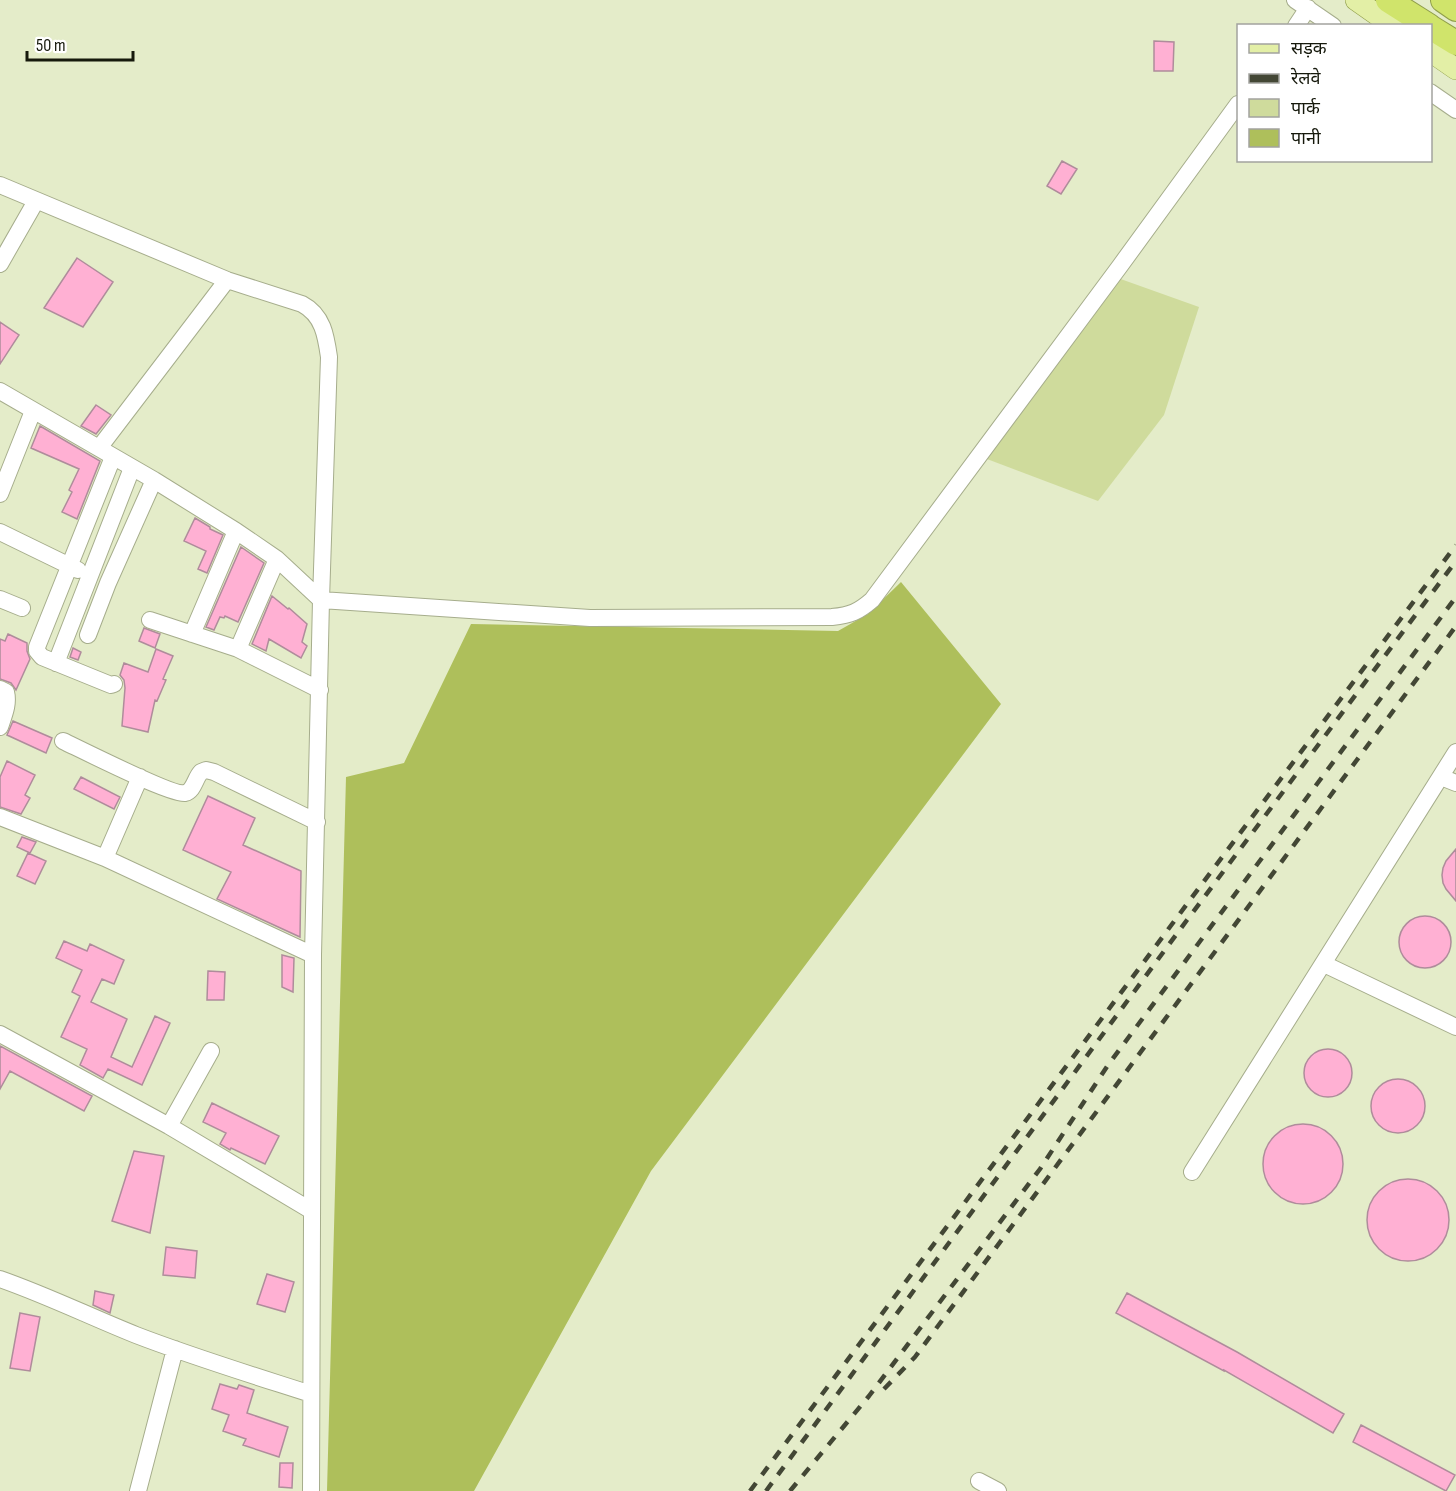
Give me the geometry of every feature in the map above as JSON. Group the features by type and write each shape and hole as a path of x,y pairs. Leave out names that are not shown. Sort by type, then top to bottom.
{"highway":[{"path":"1388,0 1427,24"},
{"path":"1443,0 1456,9"},
{"path":"1432,27 1456,43"}],"main road":[{"path":"1356,0 1390,24"},
{"path":"1432,52 1456,69"}],"street":[{"path":"1296,24 1301,4 1330,24"},
{"path":"1432,93 1456,110"},
{"path":"0,391 154,480 236,531 277,560 321,600 590,618 848,616 872,600 1237,107"},
{"path":"0,185 227,280 302,304 310,308 323,326 329,357 313,955 311,1491"},
{"path":"0,264 36,201"},
{"path":"114,684 111,685 42,657 37,647 69,566 106,453 227,280"},
{"path":"0,494 33,411"},
{"path":"56,663 132,468"},
{"path":"88,635 108,583 154,480"},
{"path":"192,634 236,531"},
{"path":"0,532 108,583"},
{"path":"238,649 277,560"},
{"path":"0,599 22,608"},
{"path":"150,620 238,649 320,690"},
{"path":"0,689 6,692 8,702 0,727"},
{"path":"63,741 177,793 184,794 191,790 201,772 206,770 214,772 316,822"},
{"path":"1192,1172 1324,964 1448,780 1456,752"},
{"path":"105,858 140,777"},
{"path":"0,816 105,858 313,955"},
{"path":"1324,964 1456,1027"},
{"path":"0,1034 169,1126 312,1211"},
{"path":"169,1126 211,1051"},
{"path":"0,1279 136,1335 311,1394"},
{"path":"138,1491 175,1349"},
{"path":"979,1481 998,1491"}],"green space":[{"path":"1115,277 1199,307 1164,415 1098,501 979,456"}],"water":[{"path":"901,582 1001,704 651,1171 474,1491 327,1491 346,777 404,763 471,624 838,631 868,614"}],"building":[{"path":"1154,41 1174,42 1173,71 1154,71"},
{"path":"1062,161 1077,169 1061,194 1047,186"},
{"path":"77,258 113,282 83,327 44,308"},
{"path":"0,322 19,335 0,364"},
{"path":"96,405 111,415 96,434 81,426"},
{"path":"40,426 100,461 77,519 62,512 72,492 69,490 79,469 31,448"},
{"path":"195,518 223,535 207,573 198,569 206,551 184,541"},
{"path":"241,547 264,563 238,622 225,616 220,617 214,630 206,627"},
{"path":"272,596 307,624 302,642 307,646 301,658 269,639 266,651 252,644"},
{"path":"144,628 160,634 155,648 139,641"},
{"path":"8,634 27,643 30,659 16,690 11,683 0,679 0,639 5,641"},
{"path":"73,648 81,652 78,660 70,657"},
{"path":"156,649 173,656 163,679 166,680 157,701 155,700 148,732 122,726 125,688 124,680 120,675 124,663 148,672"},
{"path":"13,721 52,738 46,753 7,735"},
{"path":"7,761 35,775 25,795 30,798 21,814 0,807 0,777"},
{"path":"81,777 120,797 114,809 74,789"},
{"path":"208,796 255,818 243,845 301,871 300,937 217,899 231,872 183,850"},
{"path":"22,837 36,842 30,853 17,847"},
{"path":"1456,849 1456,901 1446,889 1442,875 1446,861"},
{"path":"28,853 46,861 35,884 17,876"},
{"path":"1420,916 1430,916 1439,920 1447,928 1451,942 1447,956 1439,964 1430,968 1420,968 1411,964 1403,956 1399,947 1399,937 1403,928 1411,920"},
{"path":"64,941 87,951 90,944 124,960 114,984 102,979 91,1002 127,1019 111,1057 132,1067 155,1016 170,1023 142,1085 108,1069 103,1078 80,1065 87,1049 61,1037 80,996 72,992 82,970 56,958"},
{"path":"282,955 294,958 293,992 282,987"},
{"path":"208,971 225,972 224,1000 207,1000"},
{"path":"0,1046 92,1096 84,1111 10,1071 0,1089"},
{"path":"1323,1049 1333,1049 1345,1056 1352,1068 1352,1078 1345,1090 1333,1097 1323,1097 1308,1086 1304,1078 1304,1068 1315,1053"},
{"path":"1393,1079 1403,1079 1413,1083 1421,1091 1425,1106 1421,1121 1413,1129 1403,1133 1393,1133 1383,1129 1375,1121 1371,1111 1371,1101 1375,1091 1383,1083"},
{"path":"212,1103 279,1136 265,1164 220,1144 226,1133 203,1122"},
{"path":"1303,1124 1318,1127 1331,1136 1340,1149 1343,1164 1340,1179 1331,1192 1318,1201 1303,1204 1288,1201 1275,1192 1266,1179 1263,1164 1266,1149 1275,1136 1288,1127"},
{"path":"134,1151 164,1156 150,1233 112,1221"},
{"path":"1408,1179 1424,1182 1437,1191 1446,1204 1449,1220 1446,1236 1437,1249 1424,1258 1408,1261 1392,1258 1379,1249 1370,1236 1367,1220 1370,1204 1379,1191 1392,1182"},
{"path":"166,1247 197,1251 195,1278 163,1275"},
{"path":"267,1274 294,1282 285,1312 257,1304"},
{"path":"95,1291 114,1295 110,1313 93,1305"},
{"path":"1127,1293 1237,1352 1344,1414 1333,1433 1224,1370 1116,1313"},
{"path":"20,1313 40,1317 30,1371 10,1368"},
{"path":"220,1384 237,1389 239,1385 254,1390 247,1413 288,1427 279,1457 243,1445 246,1439 223,1431 229,1415 212,1409"},
{"path":"1361,1425 1455,1475 1446,1491 1353,1442"},
{"path":"280,1463 293,1463 292,1488 279,1487"}],"railway":[{"path":"750,1491 1456,545"},
{"path":"766,1491 1187,920 1456,561"},
{"path":"790,1491 869,1396 1040,1169 1108,1065 1456,597"},
{"path":"884,1389 915,1357 1456,626"}]}
